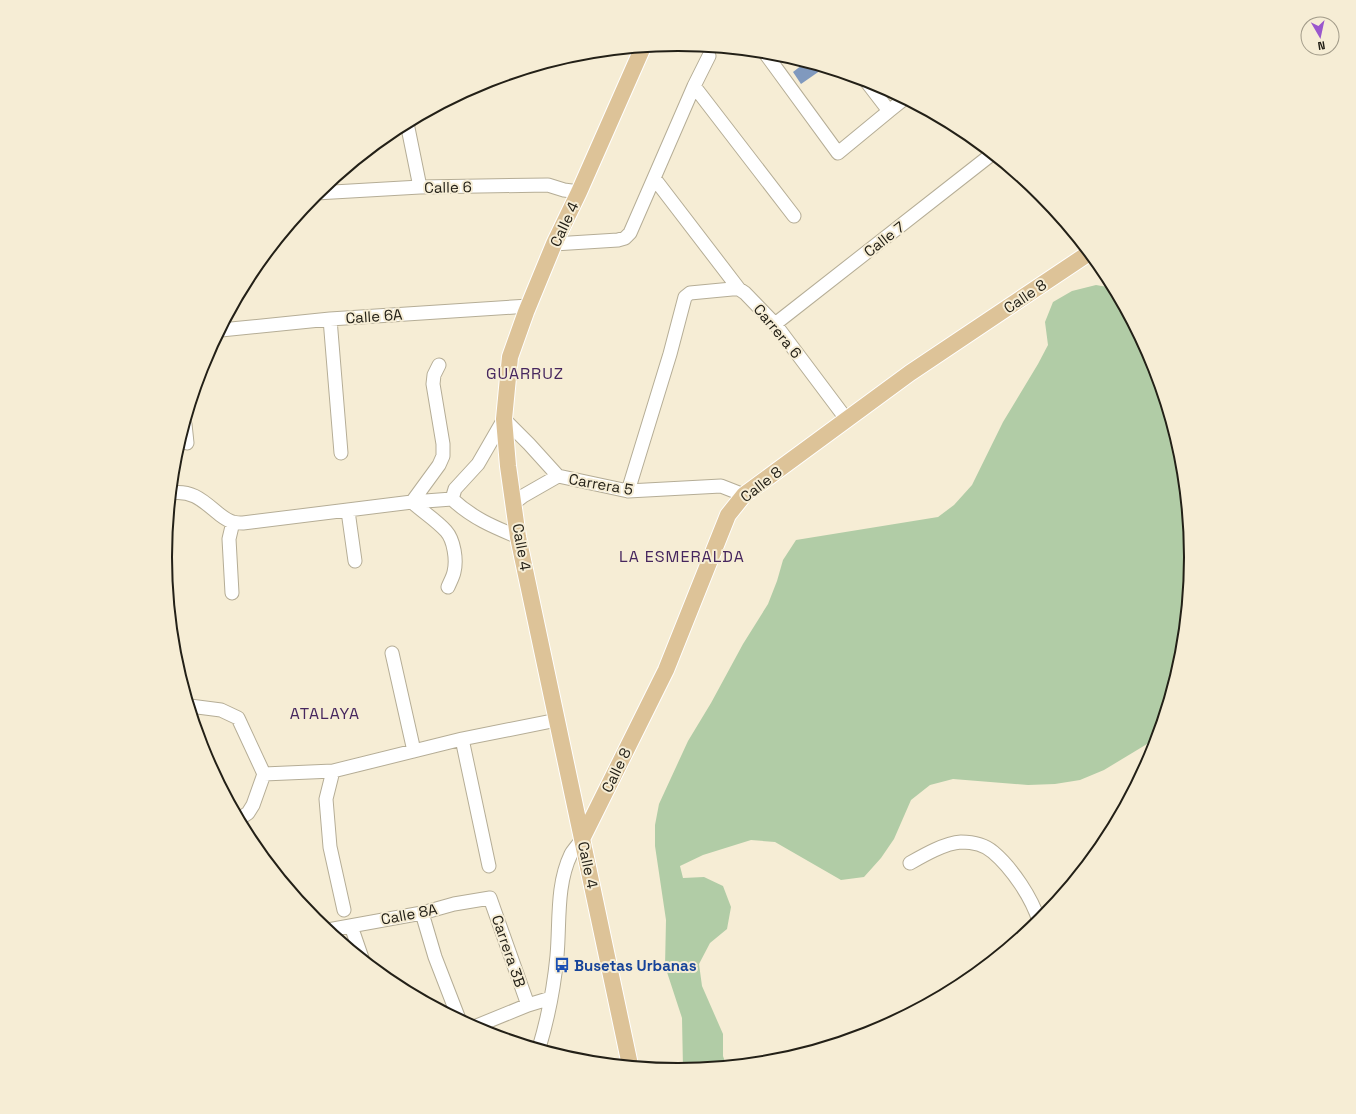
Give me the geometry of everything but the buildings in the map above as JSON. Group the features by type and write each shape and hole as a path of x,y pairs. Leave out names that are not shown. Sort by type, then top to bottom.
{"main road":[{"name":"Calle 4","path":"629,1061 518,537 508,466 504,419 510,357 529,306 554,244 579,192 641,52"},
{"name":"Calle 8","path":"582,839 666,670 728,514 744,495 910,373 1084,256"}],"street":[{"path":"554,244 618,240 625,238 630,233 694,86 709,56"},
{"path":"770,60 838,153 900,102"},
{"path":"694,86 794,216"},
{"path":"873,90 888,112"},
{"path":"408,129 420,187"},
{"name":"Calle 7","path":"775,324 988,157"},
{"name":"Carrera 6","path":"654,178 739,289 745,293 775,324 847,420"},
{"name":"Calle 6","path":"326,193 420,187 548,185 564,190 579,192"},
{"path":"628,491 686,297 690,293 696,292 739,289"},
{"name":"Calle 6A","path":"226,330 330,319 529,306"},
{"path":"330,319 341,453"},
{"path":"412,502 444,456 433,384 434,376 439,365"},
{"path":"452,499 454,489 478,464 504,419"},
{"name":"Carrera 5","path":"504,419 558,476 628,491 721,486 744,495"},
{"path":"186,438 187,443"},
{"path":"514,503 523,496 558,476"},
{"path":"176,492 180,491 197,496 225,518 233,522 243,523 412,502 452,499 484,523 518,537"},
{"path":"412,502 446,531 453,545 455,563 454,573 448,587"},
{"path":"348,511 355,561"},
{"path":"232,593 229,539 233,522"},
{"path":"392,653 414,751"},
{"path":"195,707 221,710 238,718 264,774 253,805 248,814 244,817"},
{"path":"264,774 333,771 462,739 557,720"},
{"path":"462,739 489,866"},
{"path":"333,771 326,799 330,846 344,910"},
{"path":"540,1044 551,998 557,956 558,915 563,875 572,853 582,839"},
{"path":"910,863 934,850 961,842 976,844 993,851 1016,877 1035,907 1037,914"},
{"name":"Calle 8A","path":"335,929 422,913 454,904 490,898"},
{"name":"Carrera 3B","path":"490,898 528,1005"},
{"path":"422,913 436,957 456,1012"},
{"path":"351,926 359,949"},
{"path":"483,1023 528,1005 551,998"}],"green space":[{"path":"1096,285 1105,287 1132,333 1157,394 1167,426 1180,491 1184,557 1180,623 1167,688 1148,743 1104,770 1080,780 1055,784 1028,785 953,779 930,785 911,800 894,839 881,858 864,877 841,880 775,842 751,840 703,855 680,866 683,878 704,877 723,886 731,907 727,929 710,943 699,964 702,986 723,1034 723,1056 725,1061 683,1063 682,1018 665,966 666,920 655,846 655,825 659,804 688,741 711,703 743,644 768,604 783,560 796,540 938,517 954,505 972,485 1003,422 1048,345 1045,322 1053,302 1072,291"}],"water":[{"path":"801,66 819,71 801,84 793,72"}],"place":[{"name":"Busetas Urbanas","path":"562,965"}],"district":[{"name":"GUARRUZ","path":"525,373"},
{"name":"LA ESMERALDA","path":"682,556"},
{"name":"ATALAYA","path":"325,713"}]}
